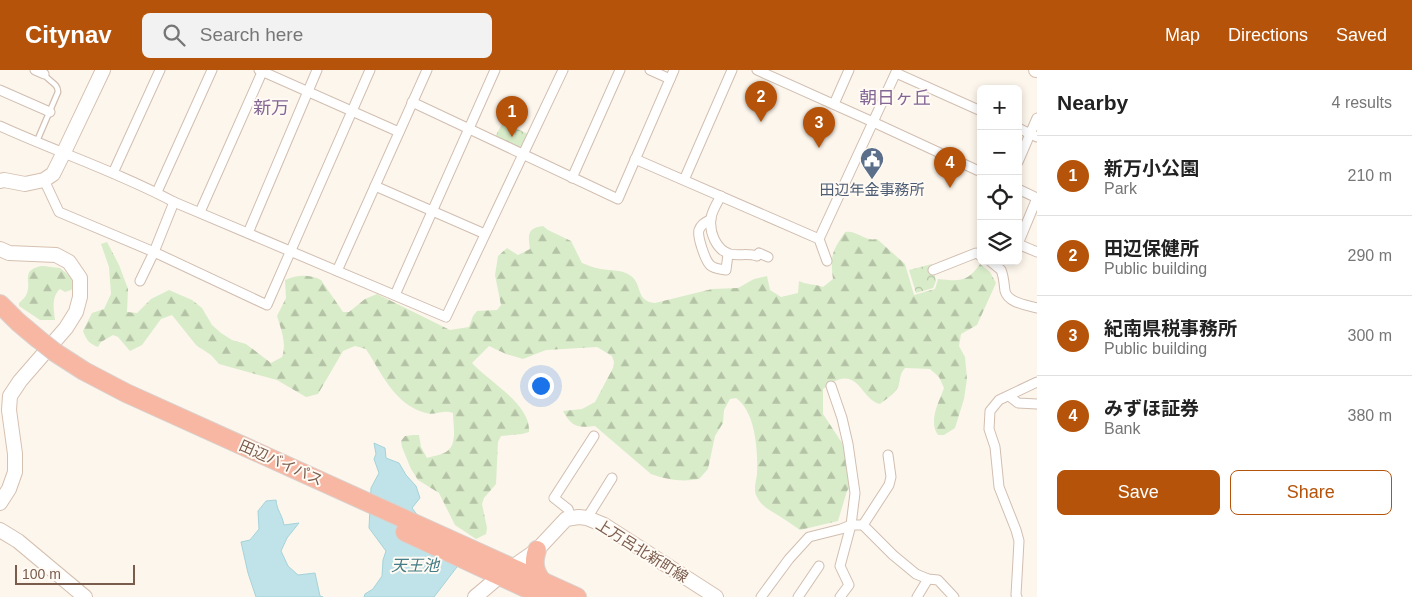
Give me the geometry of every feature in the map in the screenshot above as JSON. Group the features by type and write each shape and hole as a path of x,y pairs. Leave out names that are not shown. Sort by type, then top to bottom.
{"highway":[{"name":"田辺バイパス","path":"0,304 34,342"},
{"name":"田辺バイパス","path":"0,319 53,357 126,393 544,589 577,597"},
{"path":"537,550 534,559 536,571 544,589"}],"street":[{"path":"0,181 25,184 44,180 53,174 103,70"},
{"path":"113,173 160,70"},
{"path":"157,192 212,70"},
{"path":"200,212 262,70 398,132"},
{"path":"248,233 317,70"},
{"path":"44,180 59,212 154,252 267,305 370,70"},
{"path":"337,271 427,70"},
{"path":"395,295 495,70"},
{"path":"0,126 446,317 562,70"},
{"path":"572,178 620,70"},
{"path":"650,70 670,79"},
{"path":"412,102 618,199 674,70"},
{"path":"684,180 732,70"},
{"path":"757,70 775,74 834,104 977,170"},
{"path":"834,104 849,70"},
{"path":"827,261 819,239 896,71 977,109"},
{"path":"0,90 50,112"},
{"path":"1022,155 1034,135 1037,118"},
{"path":"1022,130 1034,135"},
{"path":"635,159 819,239"},
{"path":"375,186 485,234"},
{"path":"1022,191 1037,198 1018,244 1037,252"},
{"path":"720,196 711,219 714,240 719,247 728,254 750,254 757,256 759,253 768,256"},
{"path":"140,281 174,202"},
{"path":"711,219 702,225 699,230 699,237 710,265 726,270 728,254"},
{"path":"0,249 9,253 56,255 69,262 80,278 80,297 76,312 66,328 20,381 10,396 9,410 15,454 15,472 9,489 1,501"},
{"path":"933,270 977,254"},
{"path":"995,265 1001,270 1006,294 1009,298 1037,308"},
{"path":"1017,597 1019,541 998,487 995,447 989,429 990,411 999,400 1037,382"},
{"path":"832,386 848,444 855,493 850,525 840,566 849,585 840,597"},
{"path":"1009,396 1018,403 1037,404"},
{"path":"475,597 537,550 562,522 571,517 568,509 554,498 594,436"},
{"path":"863,525 889,485 891,477 888,455"},
{"path":"587,518 612,478"},
{"name":"上万呂北新町線","path":"571,517 587,518 604,525 716,597"},
{"path":"761,597 789,559 809,537 850,525 863,525 893,556 916,574 938,580 954,597"},
{"path":"0,530 18,542 85,597"},
{"path":"798,597 819,566"},
{"path":"918,597 928,578"}],"lane":[{"path":"36,142 58,92 55,84 49,81 41,71"}],"green space":[{"path":"503,122 530,135 521,152 494,139"},
{"path":"543,226 571,241 582,263 598,269 620,271 628,274 635,280 644,299 655,303 712,289 738,288 754,279 767,276 770,290 781,297 798,293 799,281 823,287 833,279 833,254 845,232 869,239 877,239 905,264 914,295 935,289 938,279 957,280 967,278 981,265 990,272 996,283 977,325 961,334 959,346 965,357 967,379 964,399 955,428 944,435 938,435 935,430 935,412 944,388 939,377 930,369 905,368 897,390 880,404 870,398 853,381 841,379 832,383 823,389 823,414 844,446 855,480 847,491 838,521 800,530 765,507 757,497 755,489 757,455 752,422 743,404 736,398 730,399 724,410 723,423 715,436 708,469 699,479 663,478 651,474 595,426 584,427 576,425 569,420 563,411 582,409 595,402 613,368 612,356 597,347 546,350 523,359 489,346 472,363 516,403 528,422 529,432 501,436 498,442 496,484 484,498 482,504 487,528 486,534 476,539 455,525 439,493 418,480 402,447 401,441 405,436 419,435 421,447 427,458 446,452 450,449 453,440 453,413 429,414 415,409 406,403 390,387 366,349 355,346 343,351 318,394 306,397 277,380 219,364 211,355 196,345 172,315 161,319 142,345 130,351 118,337 113,335 101,342 98,347 95,346 88,341 83,331 92,313 104,309 111,294 109,267 101,244 107,242 119,265 128,289 127,312 137,313 151,299 169,290 192,300 202,308 212,325 221,333 232,340 246,344 271,363 282,357 284,347 277,316 286,298 285,280 298,276 308,276 321,280 343,312 349,312 365,299 377,294 450,330 469,327 477,311 497,310 501,305 495,275 498,256 507,248 518,255 530,249 531,230"},
{"path":"932,264 936,281 933,288 916,293 909,270"},
{"path":"41,266 60,268 72,278 74,285 71,290 65,292 60,289 57,292 54,303 55,320 40,320 19,306 19,303 27,293 29,274 35,268"}],"water":[{"name":"天王池","path":"374,443 385,448 386,458 399,463 406,475 416,486 420,498 412,508 451,559 460,563 434,597 364,597 365,594 373,589 382,576 383,560 386,551 369,528 371,488 379,473 374,459 376,454"},
{"path":"276,500 284,525 299,523 287,538 281,551 288,566 298,575 315,573 320,596 323,597 256,597 241,542 250,540 259,529 258,511 266,501"}],"place":[{"name":"田辺保健所","path":"761,122"},
{"name":"新万小公園","path":"512,137"},
{"name":"紀南県税事務所","path":"819,148"},
{"name":"田辺年金事務所","path":"872,180"},
{"name":"みずほ証券","path":"950,188"}],"district":[{"name":"朝日ヶ丘","path":"895,98"},
{"name":"新万","path":"271,108"}]}
